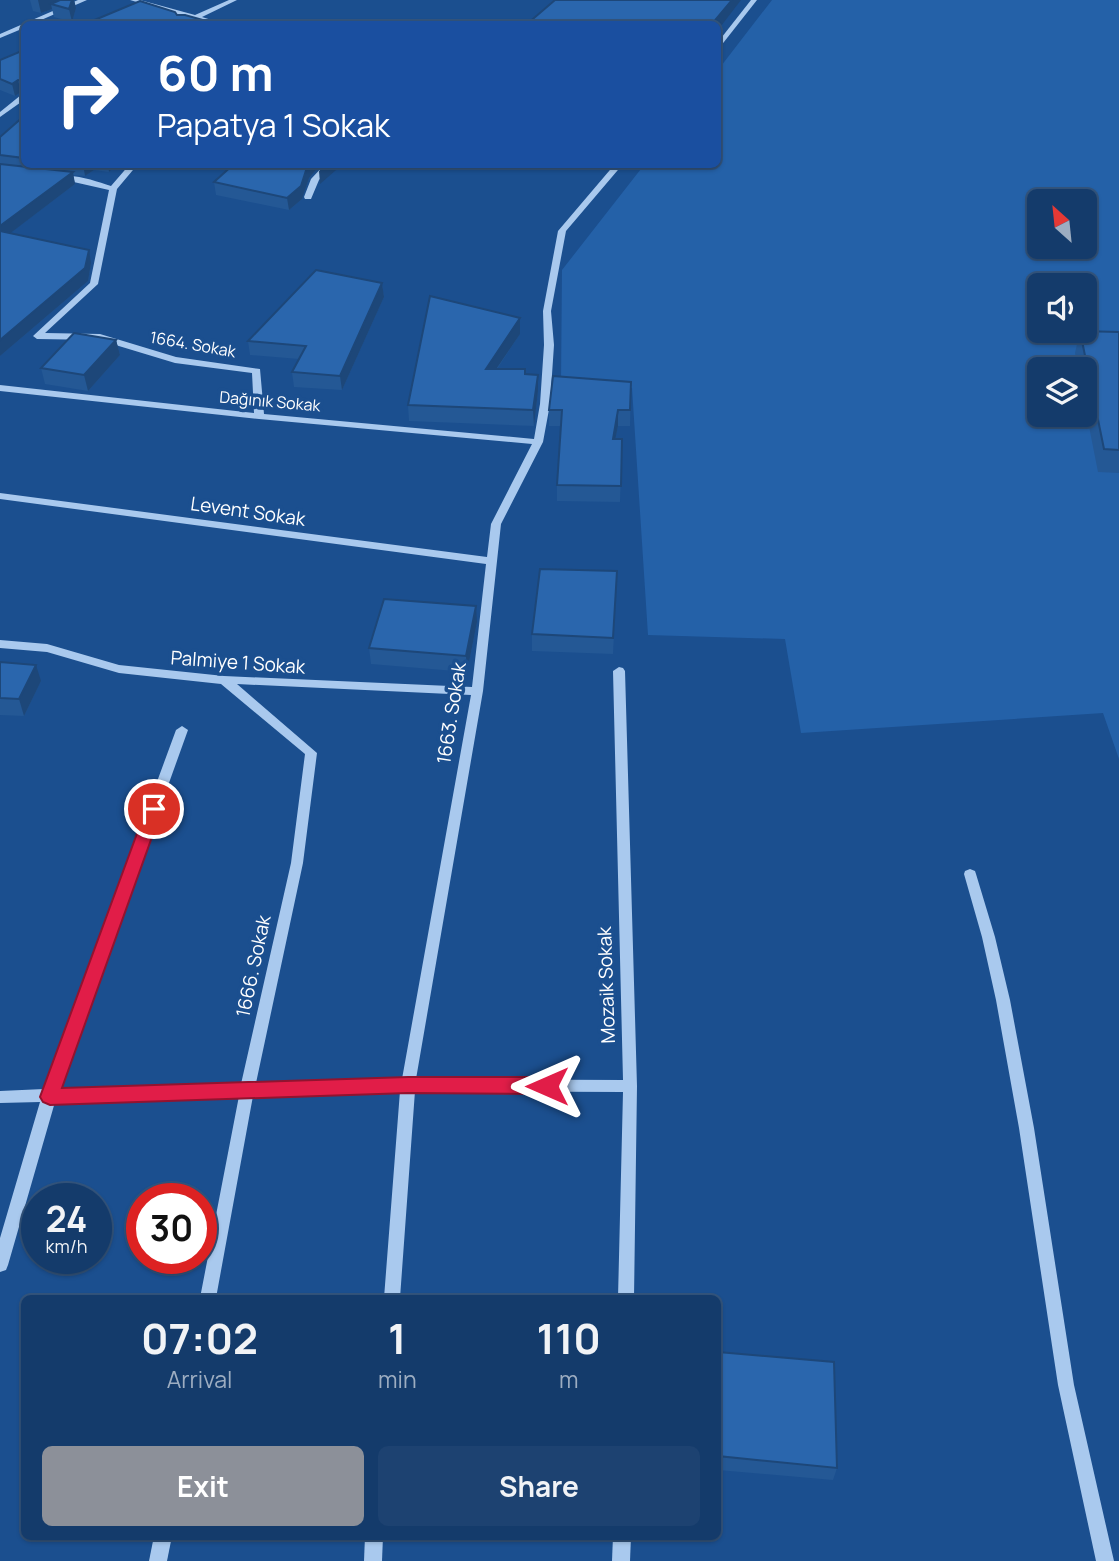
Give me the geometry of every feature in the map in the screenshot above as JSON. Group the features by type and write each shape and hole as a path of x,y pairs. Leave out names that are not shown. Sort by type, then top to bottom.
{"street":[{"path":"35,21 84,0"},
{"path":"132,0 208,21"},
{"path":"190,21 234,0"},
{"path":"721,42 754,0"},
{"path":"0,36 21,27"},
{"path":"0,115 21,99"},
{"path":"46,176 81,180 113,189 131,168"},
{"path":"308,197 315,179 326,168"},
{"name":"1663. Sokak","path":"392,1295 408,1085 477,691 496,524 538,442 545,404 549,345 547,311 562,231 617,168"},
{"name":"1664. Sokak","path":"113,189 93,284 37,335 100,338 175,360 257,370 259,416"},
{"name":"Dağınık Sokak","path":"0,388 538,442"},
{"name":"Levent Sokak","path":"0,496 492,561"},
{"name":"Palmiye 1 Sokak","path":"0,644 47,648 119,669 224,680 477,691"},
{"name":"Mozaik Sokak","path":"619,671 630,1086 626,1295"},
{"name":"1666. Sokak","path":"209,1295 247,1091 297,863 311,753 224,680"},
{"path":"0,1265 50,1097 182,730"},
{"path":"970,874 998,970 1033,1164 1066,1384 1105,1561"},
{"path":"0,1097 408,1085 630,1086"},
{"path":"158,1561 162,1540"},
{"path":"373,1561 374,1540"},
{"path":"621,1561 622,1540"}],"shaded area":[{"path":"772,0 1119,0 1119,759 1103,713 801,733 785,639 648,635 632,388 561,383 562,270 642,168 721,168 721,66"}],"building":[{"path":"60,0 72,0 69,9 51,4"},
{"path":"555,0 732,0 714,21 530,21"},
{"path":"140,1 177,15 206,21 92,21"},
{"path":"21,51 21,81 12,84 0,79 0,60"},
{"path":"21,119 21,158 0,155 0,137"},
{"path":"0,164 73,172 0,226"},
{"path":"230,168 307,168 301,186 287,198 214,182"},
{"path":"0,231 89,250 85,268 0,340"},
{"path":"316,270 382,283 340,376 292,372 306,346 248,341"},
{"path":"430,296 520,318 486,369 525,369 525,374 538,375 533,410 408,405"},
{"path":"1097,331 1119,332 1119,450 1104,449 1097,415 1097,357 1085,357 1082,343 1097,343"},
{"path":"74,333 116,340 84,375 41,368"},
{"path":"553,376 631,382 630,410 618,410 613,439 622,439 621,486 557,485 562,410 549,410"},
{"path":"540,569 617,571 613,638 532,634"},
{"path":"384,599 476,606 466,656 369,648"},
{"path":"0,662 36,665 19,699 0,698"},
{"path":"721,1352 834,1362 837,1468 721,1456"}],"route":[{"path":"154,809 50,1097 408,1085 547,1086"}]}
